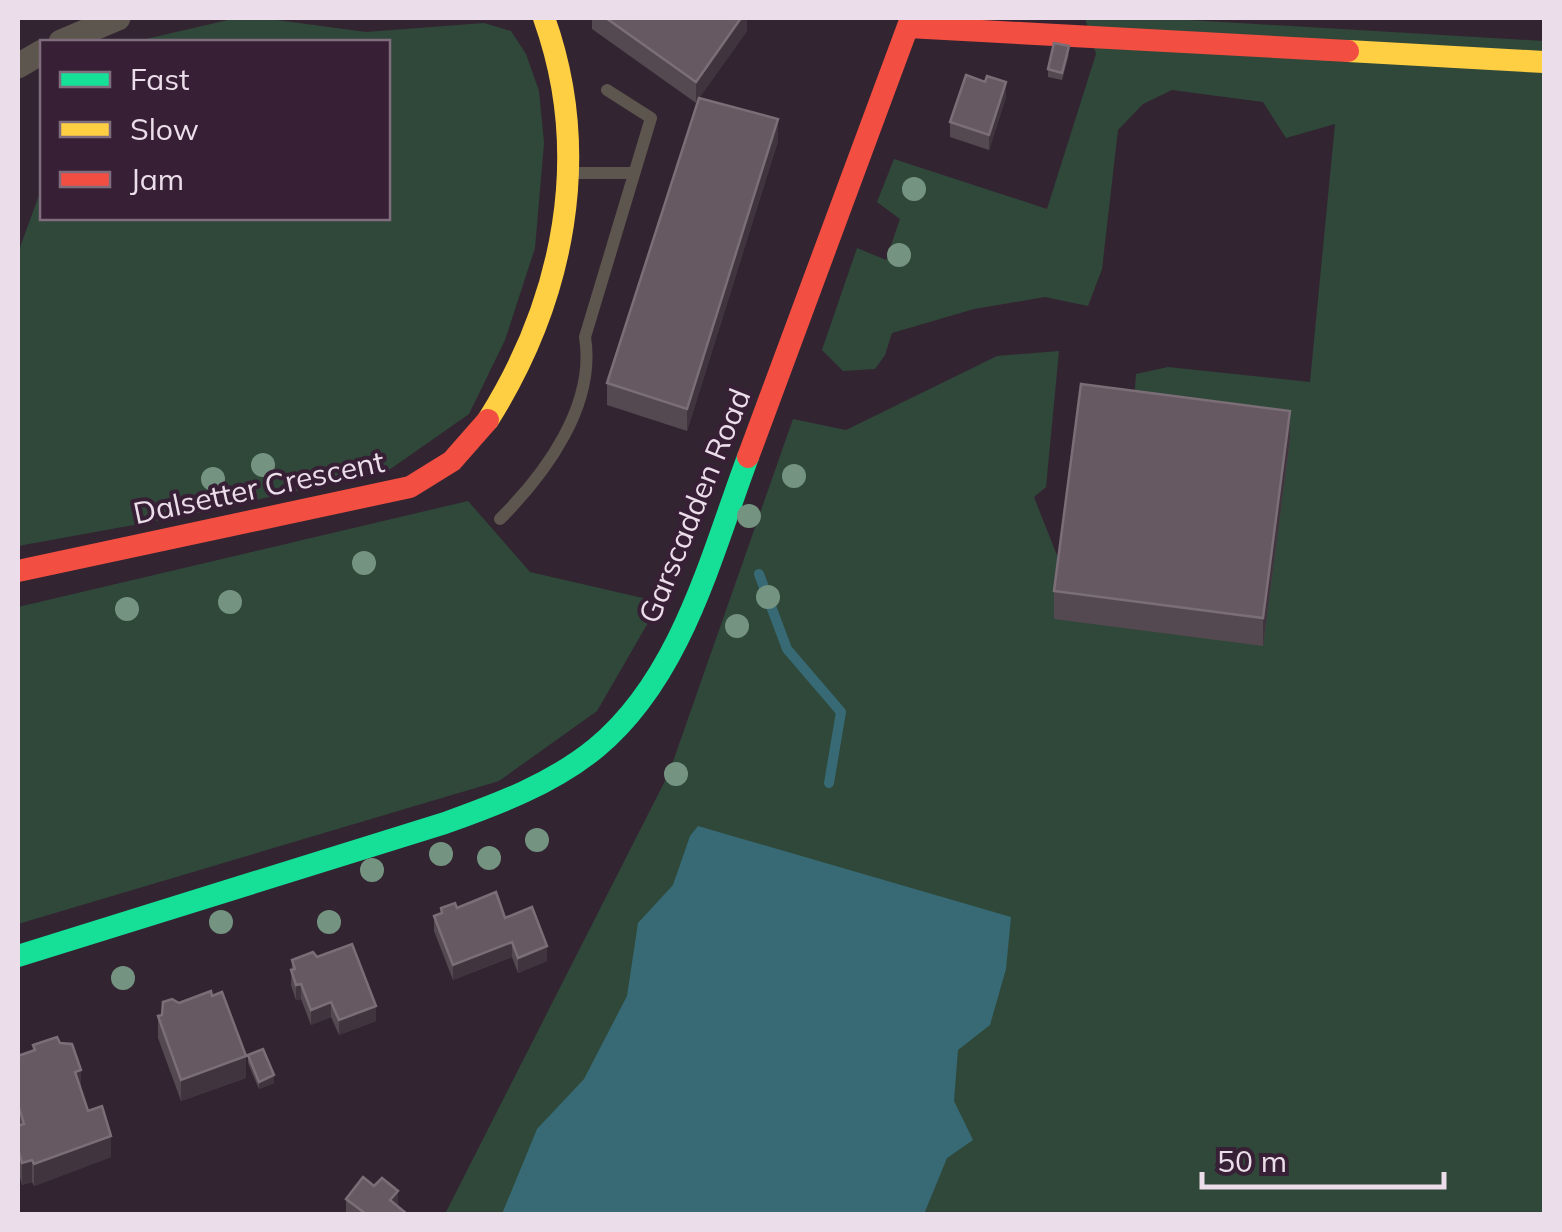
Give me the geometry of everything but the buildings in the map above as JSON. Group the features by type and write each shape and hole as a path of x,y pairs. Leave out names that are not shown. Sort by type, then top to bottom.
{"street":[{"path":"65,40 118,18"},
{"name":"Dalsetter Crescent","path":"18,571 414,485 450,462 501,405 532,340 555,268 570,174 570,141 565,91 544,18"},
{"name":"Garscadden Road","path":"18,956 445,823 511,798 562,771 615,731 641,700 688,620 910,22 1544,62"},
{"path":"18,66 40,53"}],"lane":[{"path":"500,519 531,488 557,449 581,394 589,361 585,337 651,118 607,90"},
{"path":"570,174 634,173"}],"green space":[{"path":"1085,18 1154,18 1544,41 1544,1214 445,1214 669,773 793,419 846,430 997,356 1059,351 1046,487 1034,497 1060,563 1133,418 1136,374 1168,367 1310,382 1335,124 1286,138 1263,102 1172,90 1143,104 1118,130 1102,269 1088,306 1045,297 974,309 892,333 885,355 875,369 843,371 822,350 857,248 886,260 900,219 877,202 894,159 1047,209 1096,54"},
{"path":"269,19 366,32 484,23 511,31 526,54 539,91 544,143 535,248 505,340 469,414 389,470 194,514 18,546 18,253 40,192 40,220 390,220 390,40 142,40 228,20"},
{"path":"468,501 530,572 660,602 597,711 499,781 18,924 18,607"}],"water":[{"path":"698,826 1011,917 1006,969 990,1025 958,1050 954,1101 973,1140 947,1158 924,1214 502,1214 537,1129 584,1079 627,996 638,923 673,885 690,836"}],"waterway":[{"path":"759,574 787,649 841,712 829,783"}],"traffic: fast":[{"path":"18,956 445,823 524,792 579,761 625,719 672,651 706,574 748,457"}],"traffic: slow":[{"path":"488,420 536,325 563,225 567,122 559,70 544,18"},
{"path":"1348,51 1544,62"}],"traffic: jam":[{"path":"748,457 911,18"},
{"path":"908,27 1348,51"},
{"path":"18,571 410,487 452,461 488,420"}]}
